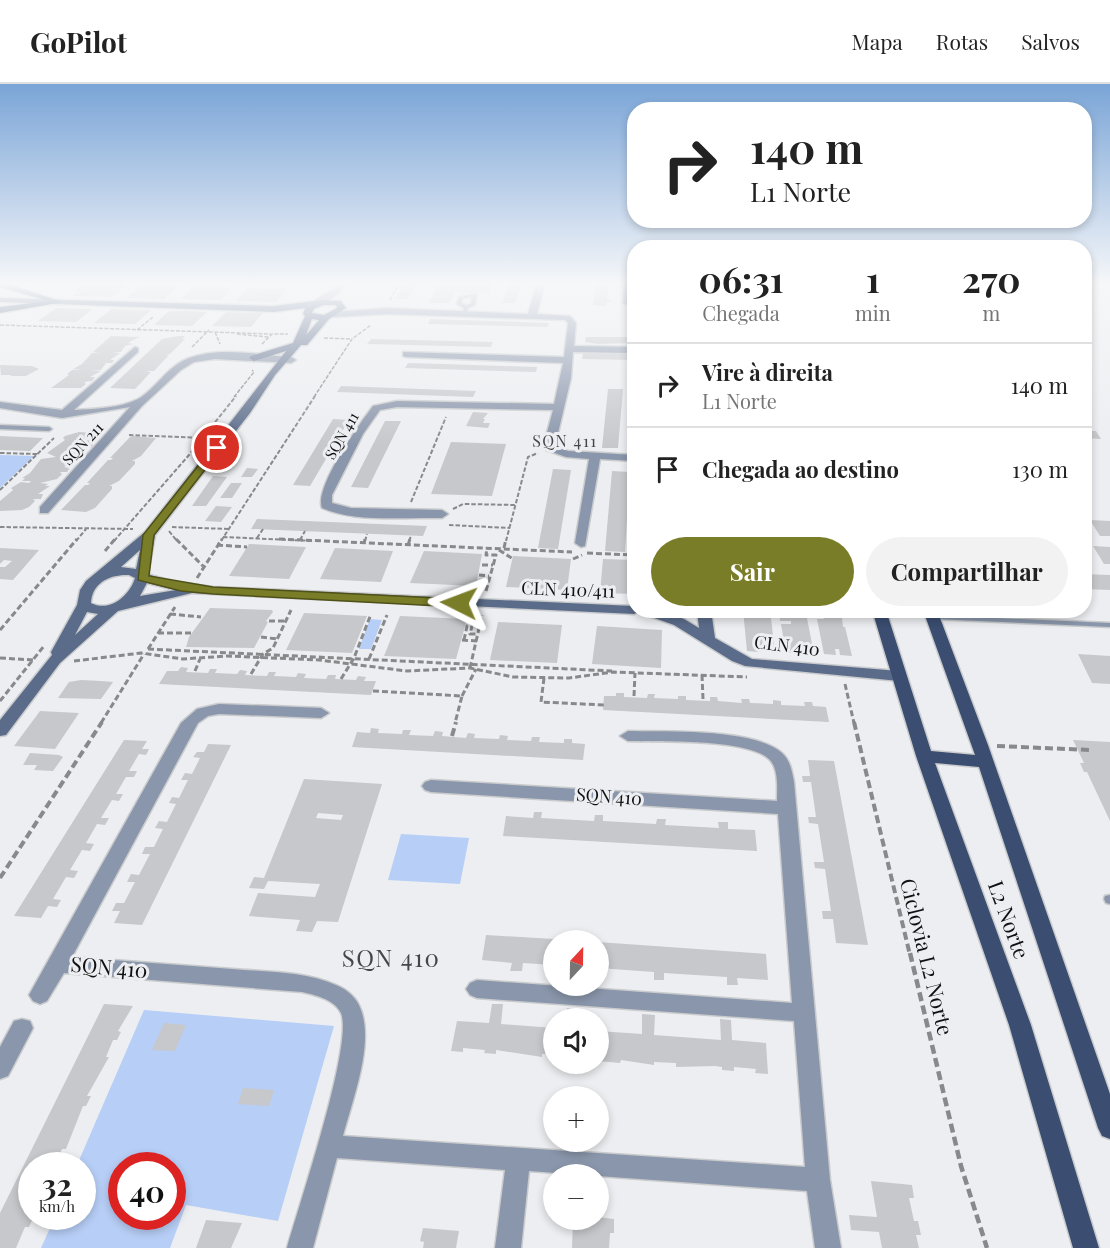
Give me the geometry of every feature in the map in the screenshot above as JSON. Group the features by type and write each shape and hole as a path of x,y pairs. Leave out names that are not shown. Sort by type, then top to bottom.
{"main road":[{"name":"L2 Norte","path":"881,618 924,756 1020,1025 1086,1248"},
{"name":"L2 Norte","path":"932,618 982,753 1110,1128"},
{"path":"924,756 962,761 982,753"}],"street":[{"path":"62,661 84,605 84,593 88,587 104,576 144,532 246,411 272,384 300,337"},
{"path":"246,411 270,373 287,360 309,337"},
{"path":"569,337 569,360 548,441 550,448 566,454 627,458"},
{"path":"270,373 254,358 295,345"},
{"path":"569,349 627,351"},
{"name":"SQN 211","path":"62,415 135,350"},
{"path":"406,354 569,360"},
{"name":"SQN 211","path":"44,510 176,368 189,361 207,358 287,360"},
{"name":"SQN 211","path":"0,405 62,415 98,412 145,400"},
{"name":"SQN 411","path":"442,514 337,510 326,505 325,501 358,434 377,408 388,404 558,407"},
{"path":"581,543 595,457"},
{"path":"0,731 62,661 139,588 142,576 144,532"},
{"name":"CLN 410/411","path":"104,576 125,571 187,591"},
{"name":"CLN 410/411","path":"84,605 96,611 187,591 213,591 627,610"},
{"name":"CLN 410","path":"668,618 679,622 737,658 750,663 842,679 898,676"},
{"path":"705,618 708,639"},
{"name":"SQN 410","path":"300,1248 356,1038 350,1009 334,994 302,983 58,964 189,723 196,715 205,710 219,709 321,713"},
{"path":"628,736 739,741 769,749 778,758 782,769 786,808 818,1180 828,1248"},
{"name":"SQN 410","path":"432,786 786,808"},
{"path":"40,995 58,964"},
{"path":"477,989 803,1012"},
{"path":"0,1069 22,1028"},
{"path":"328,1146 818,1180"},
{"path":"508,1248 518,1159"}],"lane":[{"name":"SQN 211","path":"0,428 49,429"},
{"path":"996,618 1110,625"}],"path":[{"path":"315,338 352,339"},
{"path":"0,878 64,784 170,614 204,567 352,339"},
{"path":"99,558 203,438 254,372 251,369"},
{"path":"407,513 452,404"},
{"path":"112,435 203,438 210,441"},
{"path":"504,549 528,457 550,448"},
{"path":"0,453 37,454"},
{"path":"510,528 438,524 442,514 463,504 516,506"},
{"path":"0,527 126,529 144,532"},
{"path":"172,527 228,529"},
{"path":"0,630 86,529"},
{"path":"257,538 262,529"},
{"path":"169,531 183,549 204,567"},
{"path":"300,540 305,531"},
{"path":"364,543 367,534"},
{"path":"408,544 411,536"},
{"path":"223,537 496,548 627,557"},
{"path":"217,545 247,547"},
{"path":"484,596 496,555 486,555 488,548"},
{"path":"496,548 513,559"},
{"path":"482,565 493,565"},
{"path":"479,575 490,576"},
{"path":"251,674 262,656 273,648 291,610"},
{"path":"470,666 482,619 481,610"},
{"path":"170,614 201,617"},
{"path":"341,679 348,664 354,658 371,614"},
{"path":"369,659 387,615"},
{"path":"269,621 286,621"},
{"path":"477,641 463,640 467,626 472,626 470,634 478,634"},
{"path":"158,633 191,633"},
{"path":"261,637 277,639"},
{"path":"0,701 35,660 46,643"},
{"path":"148,649 262,656 406,671 470,666 508,677 576,678 613,672 749,677"},
{"path":"62,661 99,660 145,654 175,659 262,656 354,658 613,672"},
{"path":"0,658 35,660"},
{"path":"195,671 201,658"},
{"path":"452,736 462,696 476,669"},
{"path":"634,696 635,674"},
{"path":"702,675 703,699"},
{"path":"544,678 541,702 604,705"},
{"name":"Ciclovia L2 Norte","path":"842,679 961,1166 987,1248"},
{"path":"373,691 462,696"},
{"path":"982,753 1090,750"}],"shaded area":[{"path":"0,455 34,456 0,488"},
{"path":"370,619 382,620 371,649 359,649"},
{"path":"401,834 469,838 460,884 388,880"},
{"path":"144,1010 334,1026 278,1221 186,1205 186,1152 108,1152 108,1230 177,1230 170,1248 41,1248 49,1230 96,1230 96,1152 83,1152"}],"building":[{"path":"110,337 138,337 128,343 133,344 125,346 121,352 112,352 120,353 110,360 114,360 112,363 106,363 101,370 91,370 101,371 90,377 95,377 92,381 84,382 86,384 81,388 51,388 69,375 67,374 72,370 82,369 73,369 82,364 92,353 99,353 93,352"},
{"path":"586,337 627,337 627,343 585,342"},
{"path":"162,339 185,339 170,354 166,354 169,355 154,371 147,372 151,372 135,389 110,388"},
{"path":"371,339 493,342 491,347 367,344"},
{"path":"583,353 627,353 627,360 582,359"},
{"path":"408,363 537,367 536,372 405,368"},
{"path":"0,365 32,366 39,369 26,376 10,376 12,375 1,375"},
{"path":"341,386 476,391 473,397 337,392"},
{"path":"608,389 623,389 618,448 602,448"},
{"path":"473,412 488,413 483,423 490,423 488,428 466,426"},
{"path":"333,419 349,420 310,486 293,485"},
{"path":"385,421 401,421 368,488 351,487"},
{"path":"1092,431 1096,431 1101,439 1092,438"},
{"path":"79,432 93,433 98,437 89,443 94,443 91,448 83,449 86,449 81,454 66,458 74,458 71,461 75,461 64,467 70,468 67,472 60,472 62,474 57,479 40,483 50,486 38,494 43,494 41,499 33,499 35,501 29,507 22,510 0,511 0,501 13,490 11,488 21,482 29,483 31,481 22,481 25,478 22,478 30,473 41,459 56,457 47,453 65,440 63,438 65,436"},
{"path":"0,436 43,438 30,451 0,450"},
{"path":"130,437 156,438 141,456 132,461 135,461 135,464 119,481 109,486 112,486 112,489 95,508 86,512 61,510 85,485 90,483 87,483 108,460 113,458 110,458"},
{"path":"451,442 506,444 492,496 431,494"},
{"path":"247,468 258,469 252,477 241,477"},
{"path":"553,469 571,470 558,549 538,548"},
{"path":"612,471 627,472 625,552 605,551"},
{"path":"213,476 227,477 206,506 192,506"},
{"path":"231,483 242,483 232,498 220,498"},
{"path":"216,506 232,507 221,522 205,521"},
{"path":"257,519 427,526 423,536 251,529"},
{"path":"1092,520 1110,521 1110,536 1100,536"},
{"path":"249,544 306,547 289,579 229,576"},
{"path":"1093,546 1110,547 1110,564 1104,564"},
{"path":"0,548 39,550 13,580 0,579 0,567 5,567 12,561 4,560 0,564"},
{"path":"335,548 393,551 381,582 320,579"},
{"path":"424,551 482,554 476,586 410,583"},
{"path":"513,556 571,559 567,590 506,587"},
{"path":"603,559 627,560 627,594 600,593"},
{"path":"1092,574 1110,575 1110,590 1092,589"},
{"path":"210,608 272,610 273,612 266,621 268,622 254,648 186,647 189,637"},
{"path":"304,613 367,616 352,653 286,650"},
{"path":"400,616 467,619 456,659 384,656"},
{"path":"744,618 771,618 775,652 763,652 762,645 758,645 759,652 747,651"},
{"path":"780,618 807,618 814,654 802,653 800,646 796,646 797,653 786,653 781,624 791,624 791,621 780,621"},
{"path":"842,618 852,656 840,655 839,649 835,649 836,655 824,654 817,619"},
{"path":"498,622 562,625 557,663 490,660"},
{"path":"597,626 662,630 661,668 592,664"},
{"path":"1078,654 1110,656 1110,684 1092,683"},
{"path":"181,667 188,668 186,672 208,673 210,669 217,669 215,673 237,674 240,670 247,671 245,675 267,676 269,672 276,672 274,676 296,677 298,673 306,674 304,678 326,679 328,675 336,675 335,679 356,680 358,676 366,677 364,681 376,681 371,695 159,684 167,671 178,671"},
{"path":"81,680 113,682 101,699 58,698 69,682"},
{"path":"616,693 624,693 624,697 647,698 648,694 655,694 654,698 678,699 678,696 686,696 686,700 710,701 710,697 717,697 718,701 742,703 741,699 749,699 750,703 773,704 773,700 781,701 781,705 805,706 804,702 812,702 813,706 826,707 829,722 603,710 604,696 616,696"},
{"path":"40,711 79,713 55,749 14,746"},
{"path":"371,728 379,729 378,733 402,734 403,730 411,730 409,735 433,736 435,731 443,732 442,736 466,738 468,733 475,734 474,738 499,739 500,735 508,736 507,740 531,741 532,737 540,737 539,742 564,743 564,739 572,739 572,743 585,744 583,760 352,747 357,732 370,733"},
{"path":"124,740 147,741 142,749 149,749 146,755 139,754 129,771 137,771 134,777 126,777 116,794 123,794 119,801 112,800 101,818 109,818 105,825 97,824 86,843 94,844 90,851 82,850 70,870 78,871 74,878 66,877 53,899 61,900 57,907 48,906 41,918 14,916"},
{"path":"1073,740 1110,742 1110,821 1087,772 1084,772 1080,763 1084,763"},
{"path":"208,744 231,745 142,925 114,923 120,911 112,911 116,903 124,903 135,882 127,882 131,874 139,875 150,854 142,854 145,847 154,847 163,829 155,828 159,821 167,822 176,804 169,803 172,797 179,798 188,780 181,780 185,773 192,774 200,758 193,757 197,752 204,752"},
{"path":"30,753 63,757 53,771 34,770 37,765 23,765"},
{"path":"808,760 834,761 868,945 836,943 833,919 823,919 822,911 831,911 825,869 815,868 814,862 824,862 818,824 809,823 808,817 816,817 811,782 803,782 802,776 810,776"},
{"path":"304,779 382,784 338,922 317,921 312,932 296,931 300,920 249,916 258,893 315,897 320,884 268,881 264,889 249,888 254,877 264,878","holes":["318,813 343,815 341,820 316,818"]},
{"path":"534,812 542,812 541,818 594,821 595,815 603,815 603,821 656,824 657,819 666,819 665,825 719,828 718,822 728,822 728,829 755,830 757,851 503,836 506,816 533,818"},
{"path":"486,935 543,938 543,964 523,963 522,971 510,971 512,963 482,960"},
{"path":"609,943 766,954 768,980 737,978 738,985 727,985 727,977 664,973 664,980 654,980 654,972 609,969"},
{"path":"104,1004 133,1006 118,1031 121,1032 117,1040 113,1040 106,1057 109,1057 87,1096 91,1096 86,1106 83,1106 66,1149 62,1149 61,1152 30,1152"},
{"path":"492,1004 503,1004 501,1024 543,1027 542,1057 496,1050 496,1054 484,1053 485,1050 463,1048 463,1052 451,1051 457,1021 489,1023"},
{"path":"642,1014 655,1015 654,1035 721,1040 720,1019 731,1020 732,1040 766,1043 768,1074 755,1073 756,1069 734,1067 734,1071 722,1070 722,1067 715,1066 676,1067 676,1063 654,1062 654,1065 621,1060 620,1063 609,1062 609,1032 642,1034"},
{"path":"164,1023 186,1025 175,1051 152,1050"},
{"path":"243,1088 274,1090 269,1106 238,1104"},
{"path":"18,1177 18,1230 24,1230 16,1248 0,1248 0,1213"},
{"path":"871,1181 912,1185 914,1198 909,1198 914,1221 918,1221 921,1235 916,1235 919,1248 882,1248 879,1232 851,1230 849,1215 877,1217"},
{"path":"609,1218 614,1219 614,1233 610,1233 609,1248 572,1248 573,1230 609,1230"},
{"path":"206,1220 242,1223 231,1248 196,1248"},
{"path":"423,1228 459,1231 456,1248 423,1248 424,1242 420,1241"}],"district":[{"name":"SQN 411","path":"565,441"},
{"name":"SQN 410","path":"391,959"}],"route":[{"path":"217,448 149,535 145,548 142,578 181,587 213,591 459,603"}]}
